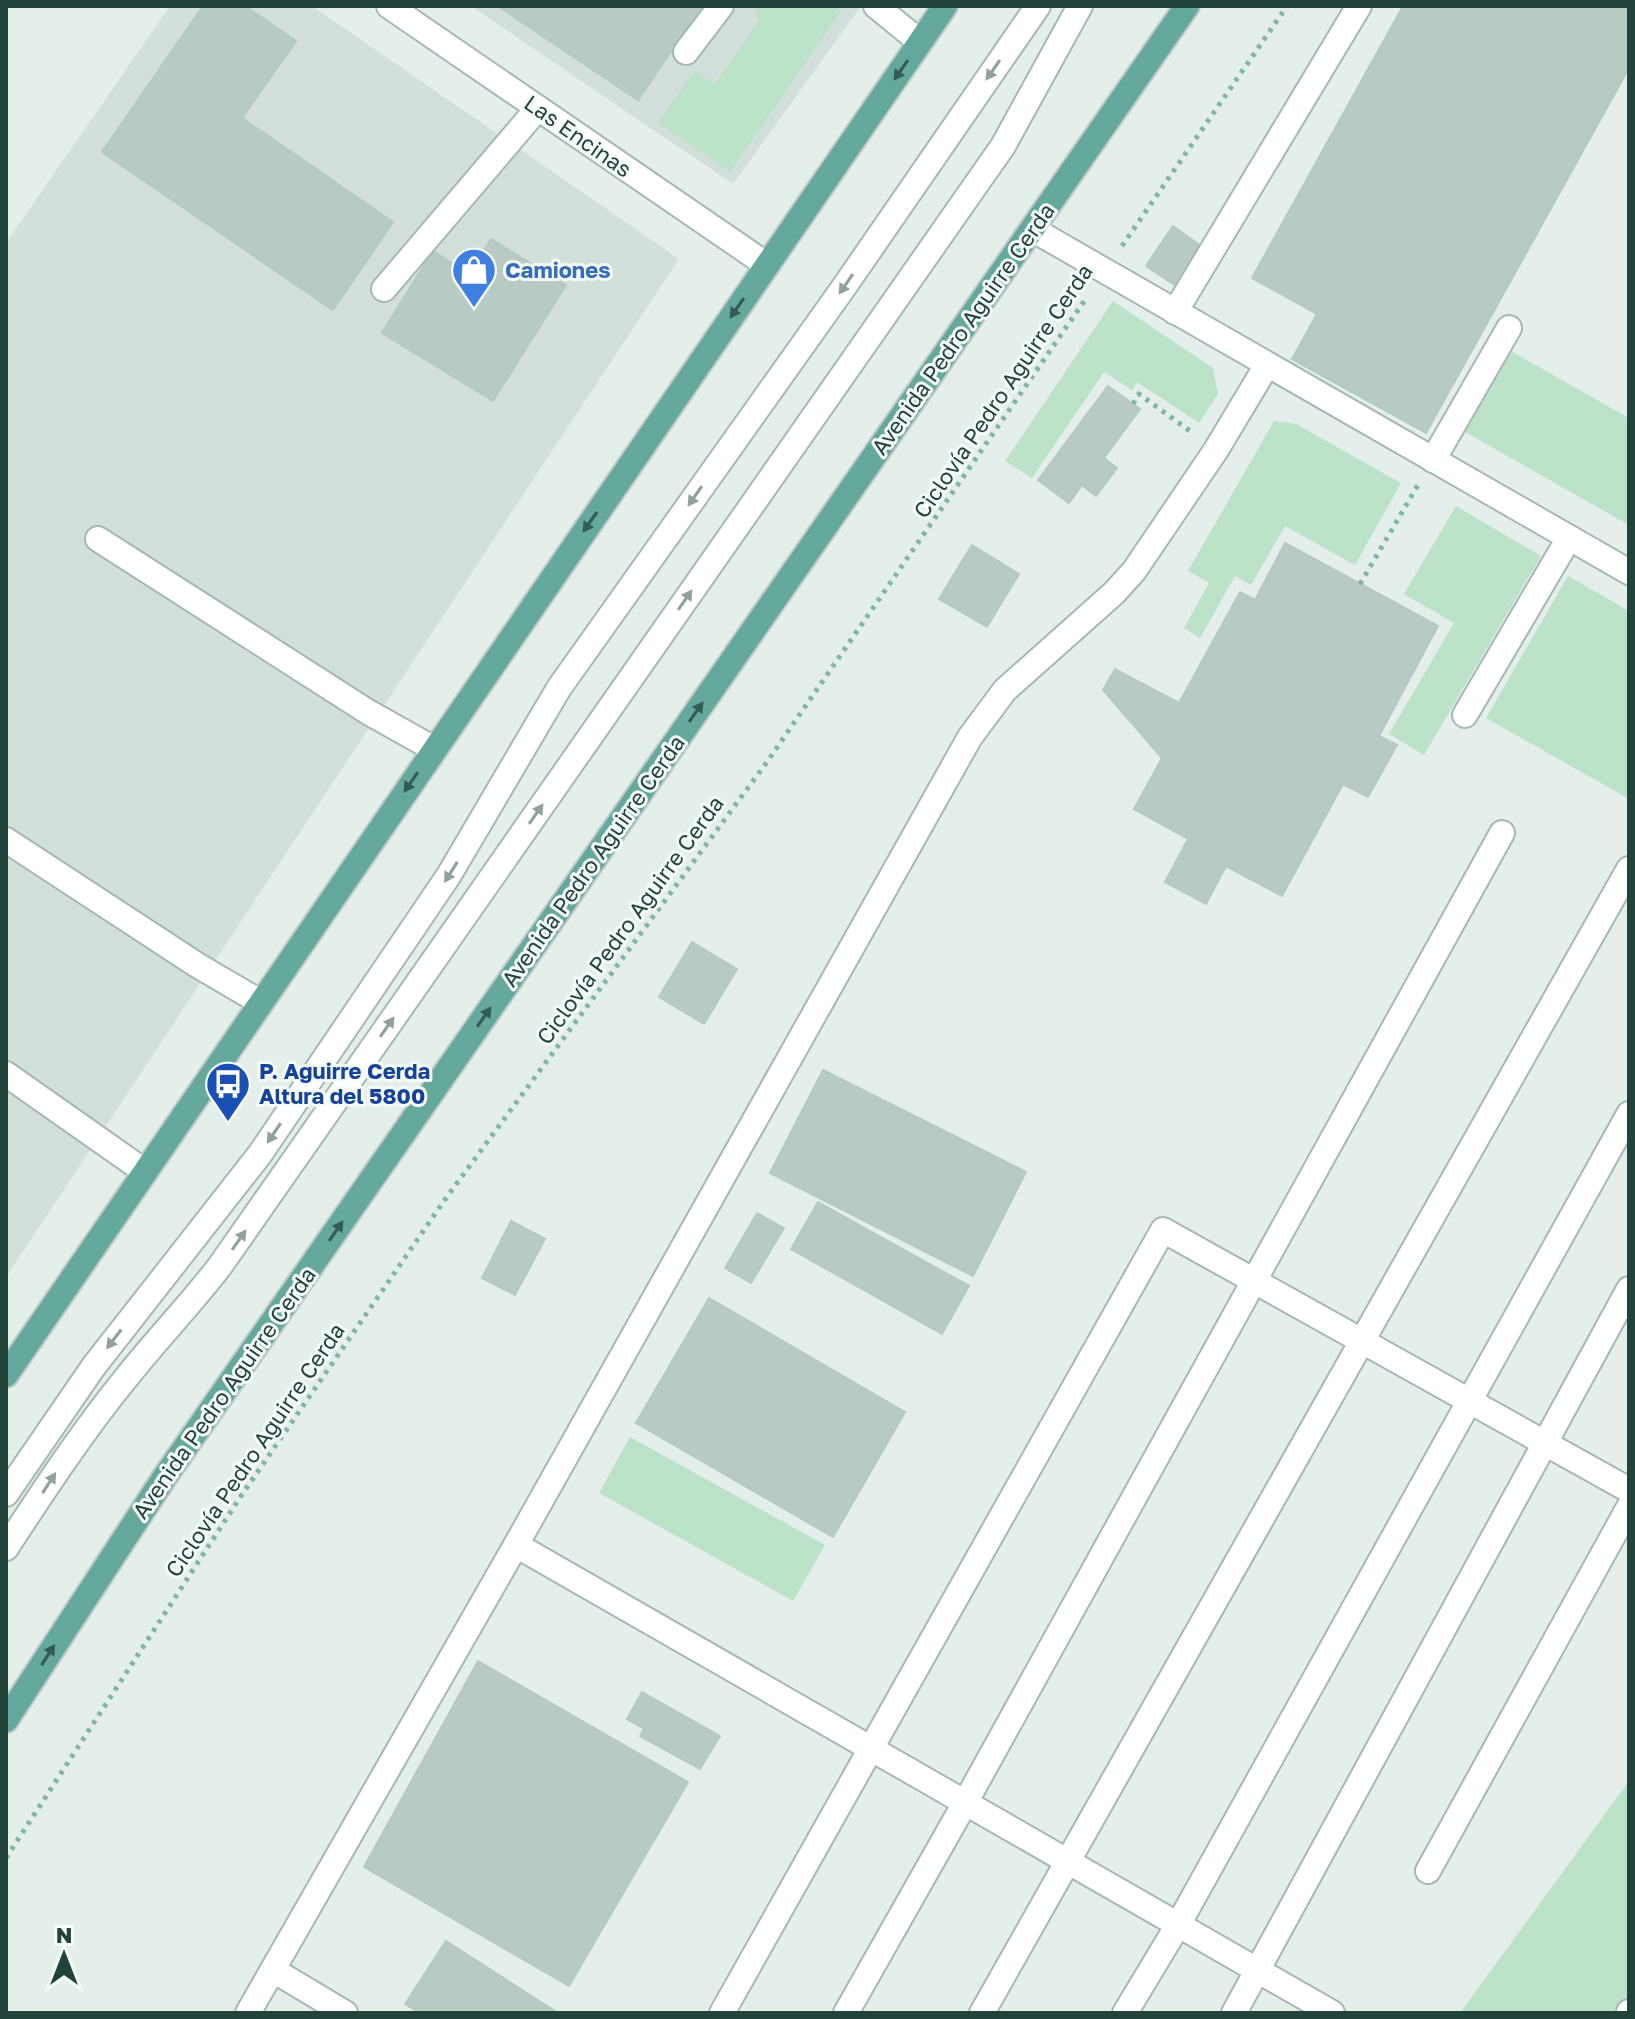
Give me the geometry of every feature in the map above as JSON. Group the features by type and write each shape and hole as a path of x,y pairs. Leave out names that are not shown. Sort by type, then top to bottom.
{"main road":[{"path":"9,1364 945,6"},
{"name":"Avenida Pedro Aguirre Cerda","path":"6,1720 166,1475 1187,6"}],"street":[{"name":"Las Encinas","path":"389,6 767,265"},
{"path":"686,52 721,6"},
{"path":"876,6 920,42"},
{"path":"6,1494 94,1366 260,1154 449,875 559,688 844,287 1038,6"},
{"path":"6,1548 58,1469 125,1379 220,1266 1003,146 1080,6"},
{"path":"1175,312 1359,6"},
{"path":"384,289 538,108"},
{"path":"1032,229 1629,572"},
{"path":"1433,460 1509,328"},
{"path":"248,2013 516,1545 970,737 1005,690 1072,632 1134,571 1216,450 1267,365"},
{"path":"1465,715 1569,538"},
{"path":"98,539 368,712 434,749"},
{"path":"846,2013 1502,833"},
{"path":"6,840 197,965 260,1002"},
{"path":"982,2013 1629,869"},
{"path":"6,1074 144,1171"},
{"path":"1125,2013 1178,1925 1629,1114"},
{"path":"722,2013 1163,1230 1629,1490"},
{"path":"1234,2013 1629,1289"},
{"path":"1428,1871 1629,1507"},
{"path":"516,1545 1332,2013"},
{"path":"273,1970 345,2013"}],"path":[{"name":"Ciclovía Pedro Aguirre Cerda","path":"6,1858 241,1496 446,1198 767,762 1287,6"},
{"path":"1133,404 1139,394 1216,450"},
{"path":"1360,584 1433,460"}],"shaded area":[{"path":"170,6 312,6 679,259 6,1277 6,243"},
{"path":"471,6 861,6 733,184"}],"green space":[{"path":"753,6 834,6 841,11 730,172 658,123 694,71 715,84 759,21"},
{"path":"1113,301 1213,368 1218,394 1199,423 1137,382 1132,390 1104,372 1032,478 1005,461"},
{"path":"1511,351 1629,418 1629,525 1465,432"},
{"path":"1274,421 1296,424 1401,483 1355,565 1285,526 1251,585 1235,576 1200,638 1184,628 1209,583 1188,571"},
{"path":"1456,506 1541,556 1424,755 1389,734 1454,623 1404,594"},
{"path":"1568,576 1629,611 1629,799 1486,718"},
{"path":"630,1437 825,1545 793,1601 599,1493"},
{"path":"1629,1781 1629,2013 1460,2013"}],"building":[{"path":"203,6 245,6 296,41 242,118 393,222 333,310 102,152"},
{"path":"498,6 702,6 638,100"},
{"path":"1403,6 1629,6 1629,68 1426,433 1292,359 1317,314 1252,278"},
{"path":"1173,226 1201,246 1175,285 1146,266"},
{"name":"Camiones","path":"491,239 566,285 493,401 382,333 433,251 469,274"},
{"path":"1108,386 1140,409 1104,458 1117,468 1096,496 1082,485 1069,503 1038,480"},
{"path":"1285,543 1438,626 1379,736 1397,745 1368,797 1343,784 1282,896 1226,866 1206,904 1165,882 1188,839 1134,809 1162,758 1103,690 1115,669 1179,703 1240,592 1255,600"},
{"path":"972,545 1019,574 987,627 939,599"},
{"path":"692,942 737,969 704,1024 659,997"},
{"path":"823,1070 1026,1172 973,1276 770,1173"},
{"path":"818,1202 969,1286 942,1334 791,1249"},
{"path":"757,1213 784,1228 751,1283 725,1268"},
{"path":"511,1221 545,1239 515,1295 482,1278"},
{"path":"709,1298 905,1412 833,1537 636,1423"},
{"path":"478,1661 688,1782 569,1986 364,1867"},
{"path":"642,1692 720,1736 700,1769 640,1736 644,1729 627,1719"},
{"path":"446,1941 558,2013 420,2013 405,2004"}],"place":[{"name":"Camiones","path":"474,309"},
{"name":"P. Aguirre Cerda Altura del 5800","path":"228,1123"}]}
